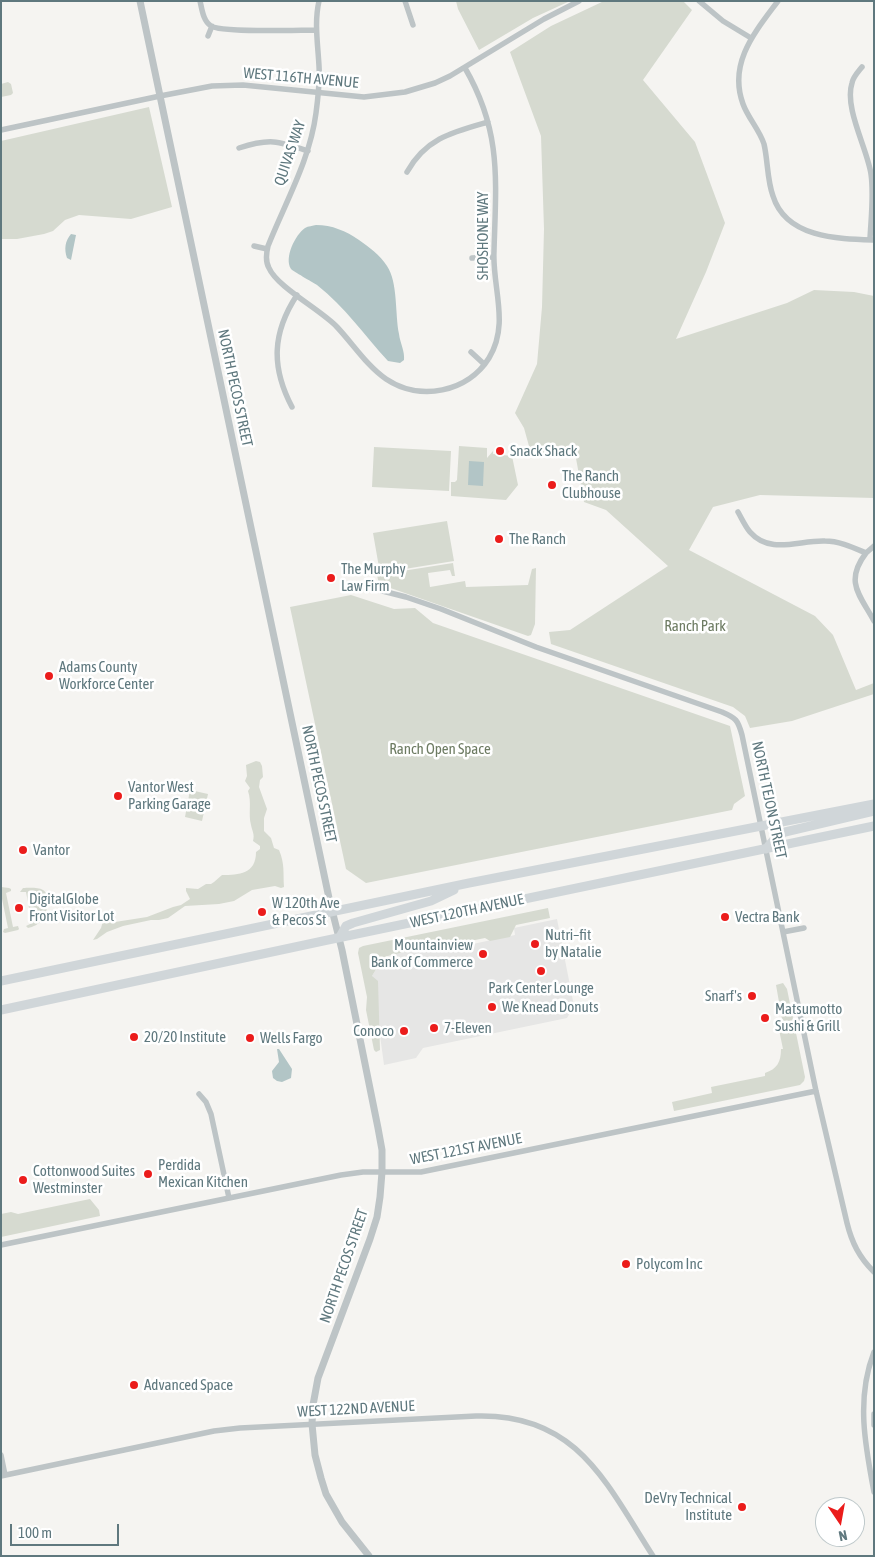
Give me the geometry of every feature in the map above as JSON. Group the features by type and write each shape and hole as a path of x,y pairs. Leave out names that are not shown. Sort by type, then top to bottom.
{"main road":[{"name":"WEST 120TH AVENUE","path":"1,981 469,883 874,804"},
{"path":"766,849 772,841 785,832 874,812"},
{"name":"WEST 120TH AVENUE","path":"1,1010 340,937 874,826"},
{"path":"340,937 346,926 353,923 432,901 469,883"}],"street":[{"name":"NORTH PECOS STREET","path":"140,1 332,911 340,937 382,1150 382,1172 377,1217 318,1378 312,1424 315,1455 326,1494 342,1522 369,1556"},
{"path":"200,1 207,23 221,29 316,30"},
{"name":"QUIVAS WAY","path":"267,249 308,151 316,113 320,69 316,30 319,1"},
{"path":"405,1 413,25"},
{"name":"WEST 116TH AVENUE","path":"1,130 212,86 233,84 276,87 364,97 390,95 419,89 465,68 544,19 579,1"},
{"path":"699,1 723,21 751,38"},
{"path":"778,1 751,38 740,67 740,92 743,105 763,142 771,191 776,204 790,220 808,231 836,238 872,240 871,174 865,148 854,117 851,91 852,82 862,67"},
{"path":"208,36 212,26"},
{"name":"SHOSHONE WAY","path":"297,295 336,326 367,361 387,380 397,385 417,390 435,391 451,388 469,379 484,364 492,352 500,330 493,257 495,159 488,122 476,88 465,68"},
{"path":"407,172 417,156 434,141 453,132 488,122"},
{"path":"240,148 256,142 272,141 308,151"},
{"path":"254,246 267,249 266,258 272,274 297,295 280,328 276,357 279,377 292,407"},
{"path":"472,258 493,257"},
{"path":"471,352 484,364"},
{"path":"738,512 752,534 764,542 782,546 815,541 831,541 866,553"},
{"path":"874,546 859,562 856,572 856,587 874,621"},
{"name":"NORTH TEJON STREET","path":"359,585 406,597 441,609 536,647 733,717 739,723 816,1090 852,1240 858,1255 874,1272"},
{"path":"783,932 804,928"},
{"name":"WEST 121ST AVENUE","path":"1,1245 355,1172 421,1172 816,1090"},
{"path":"199,1094 206,1102 211,1114 230,1198"},
{"path":"874,1352 866,1377 863,1422 864,1440 874,1492"},
{"path":"874,1414 874,1425"},
{"name":"WEST 122ND AVENUE","path":"3,1475 214,1431 247,1427 480,1416 507,1417 533,1424 564,1439 591,1463 601,1474 653,1556"},
{"path":"1,1455 3,1475"}],"shaded area":[{"path":"316,225 333,227 349,234 374,252 387,266 393,281 398,326 404,353 404,360 400,363 388,361 327,294 317,285 291,269 289,259 294,241 305,228"},
{"path":"71,234 76,235 71,260 67,258 65,248 67,239"},
{"path":"469,461 484,462 483,486 468,485"},
{"path":"557,919 574,1006 567,1018 423,1048 416,1058 384,1065 372,976 380,963 387,957 397,952 449,942 454,948 515,935 514,928"},
{"path":"277,1049 279,1049 292,1069 291,1078 282,1082 273,1078 272,1071 279,1062"}],"green space":[{"path":"456,1 570,1 533,18 479,50 458,9"},
{"name":"Ranch Park","path":"604,1 683,1 692,10 643,80 695,142 725,223 706,272 676,339 787,303 814,290 854,292 874,296 874,498 760,495 713,507 689,550 815,616 833,635 856,690 874,683 874,694 792,721 750,728 745,716 733,707 551,644 549,632 570,630 668,566 606,510 584,502 575,453 532,457 524,428 515,413 537,364 542,307 544,229 541,136 510,52 551,26"},
{"path":"8,82 11,84 13,93 1,97 1,84"},
{"path":"149,107 172,207 131,219 79,215 65,220 53,231 44,234 17,239 1,239 1,141"},
{"path":"459,446 487,448 487,458 493,451 493,454 512,456 518,485 506,500 451,496 451,482 457,480"},
{"path":"374,447 451,451 449,491 372,487"},
{"path":"447,521 454,561 380,573 373,533"},
{"path":"453,563 455,576 452,576 450,570 428,573 430,587 465,581 466,587 528,585 532,569 536,568 535,624 531,635 528,636 379,584 377,575"},
{"name":"Ranch Open Space","path":"351,595 394,609 415,608 433,623 730,726 745,796 734,804 732,810 366,883 346,869 290,607"},
{"path":"256,761 260,762 262,766 263,777 260,780 259,787 267,809 264,818 264,831 271,838 274,848 279,850 281,855 284,887 275,886 252,890 234,901 219,904 185,906 168,918 123,926 93,940 103,921 115,922 147,917 181,905 190,899 186,888 198,889 206,884 211,884 222,875 240,874 250,869 260,846 253,841 254,834 250,821 248,791 250,788 245,781 247,776 246,765"},
{"path":"190,790 208,794 202,821 185,817"},
{"path":"1,887 11,889 11,891 6,893 13,927 18,926 18,930 3,932 4,929 8,928"},
{"path":"23,888 43,890 48,900 47,909 42,920 28,928 26,926 32,923 26,892 20,892"},
{"path":"548,908 550,918 516,925 510,937 490,941 485,938 460,943 458,946 453,947 449,942 385,957 372,976 378,981 380,1050 376,1052 374,1050 366,1010 367,997 358,953 359,948"},
{"path":"783,983 787,989 805,1077 804,1081 800,1085 674,1111 672,1102 712,1093 711,1087 765,1076 765,1073 775,1067 780,1058 781,1049 783,1049 777,1020 782,1019 776,985"},
{"path":"90,1199 99,1210 100,1216 1,1237 1,1214 11,1212 18,1214"}],"place":[{"name":"Snack Shack","path":"500,451"},
{"name":"The Ranch Clubhouse","path":"552,485"},
{"name":"The Ranch","path":"499,539"},
{"name":"The Murphy Law Firm","path":"331,578"},
{"name":"Adams County Workforce Center","path":"49,676"},
{"name":"Vantor West Parking Garage","path":"118,796"},
{"name":"Vantor","path":"23,850"},
{"name":"DigitalGlobe Front Visitor Lot","path":"19,908"},
{"name":"W 120th Ave & Pecos St","path":"262,912"},
{"name":"Vectra Bank","path":"725,917"},
{"name":"Nutri–fit by Natalie","path":"535,944"},
{"name":"Mountainview Bank of Commerce","path":"483,954"},
{"name":"Park Center Lounge","path":"541,971"},
{"name":"Snarf's","path":"752,996"},
{"name":"We Knead Donuts","path":"492,1007"},
{"name":"Matsumotto Sushi & Grill","path":"765,1018"},
{"name":"7-Eleven","path":"434,1028"},
{"name":"Conoco","path":"404,1031"},
{"name":"20/20 Institute","path":"134,1037"},
{"name":"Wells Fargo","path":"250,1038"},
{"name":"Perdida Mexican Kitchen","path":"148,1174"},
{"name":"Cottonwood Suites Westminster","path":"23,1180"},
{"name":"Polycom Inc","path":"626,1264"},
{"name":"Advanced Space","path":"134,1385"},
{"name":"DeVry Technical Institute","path":"742,1507"}]}
